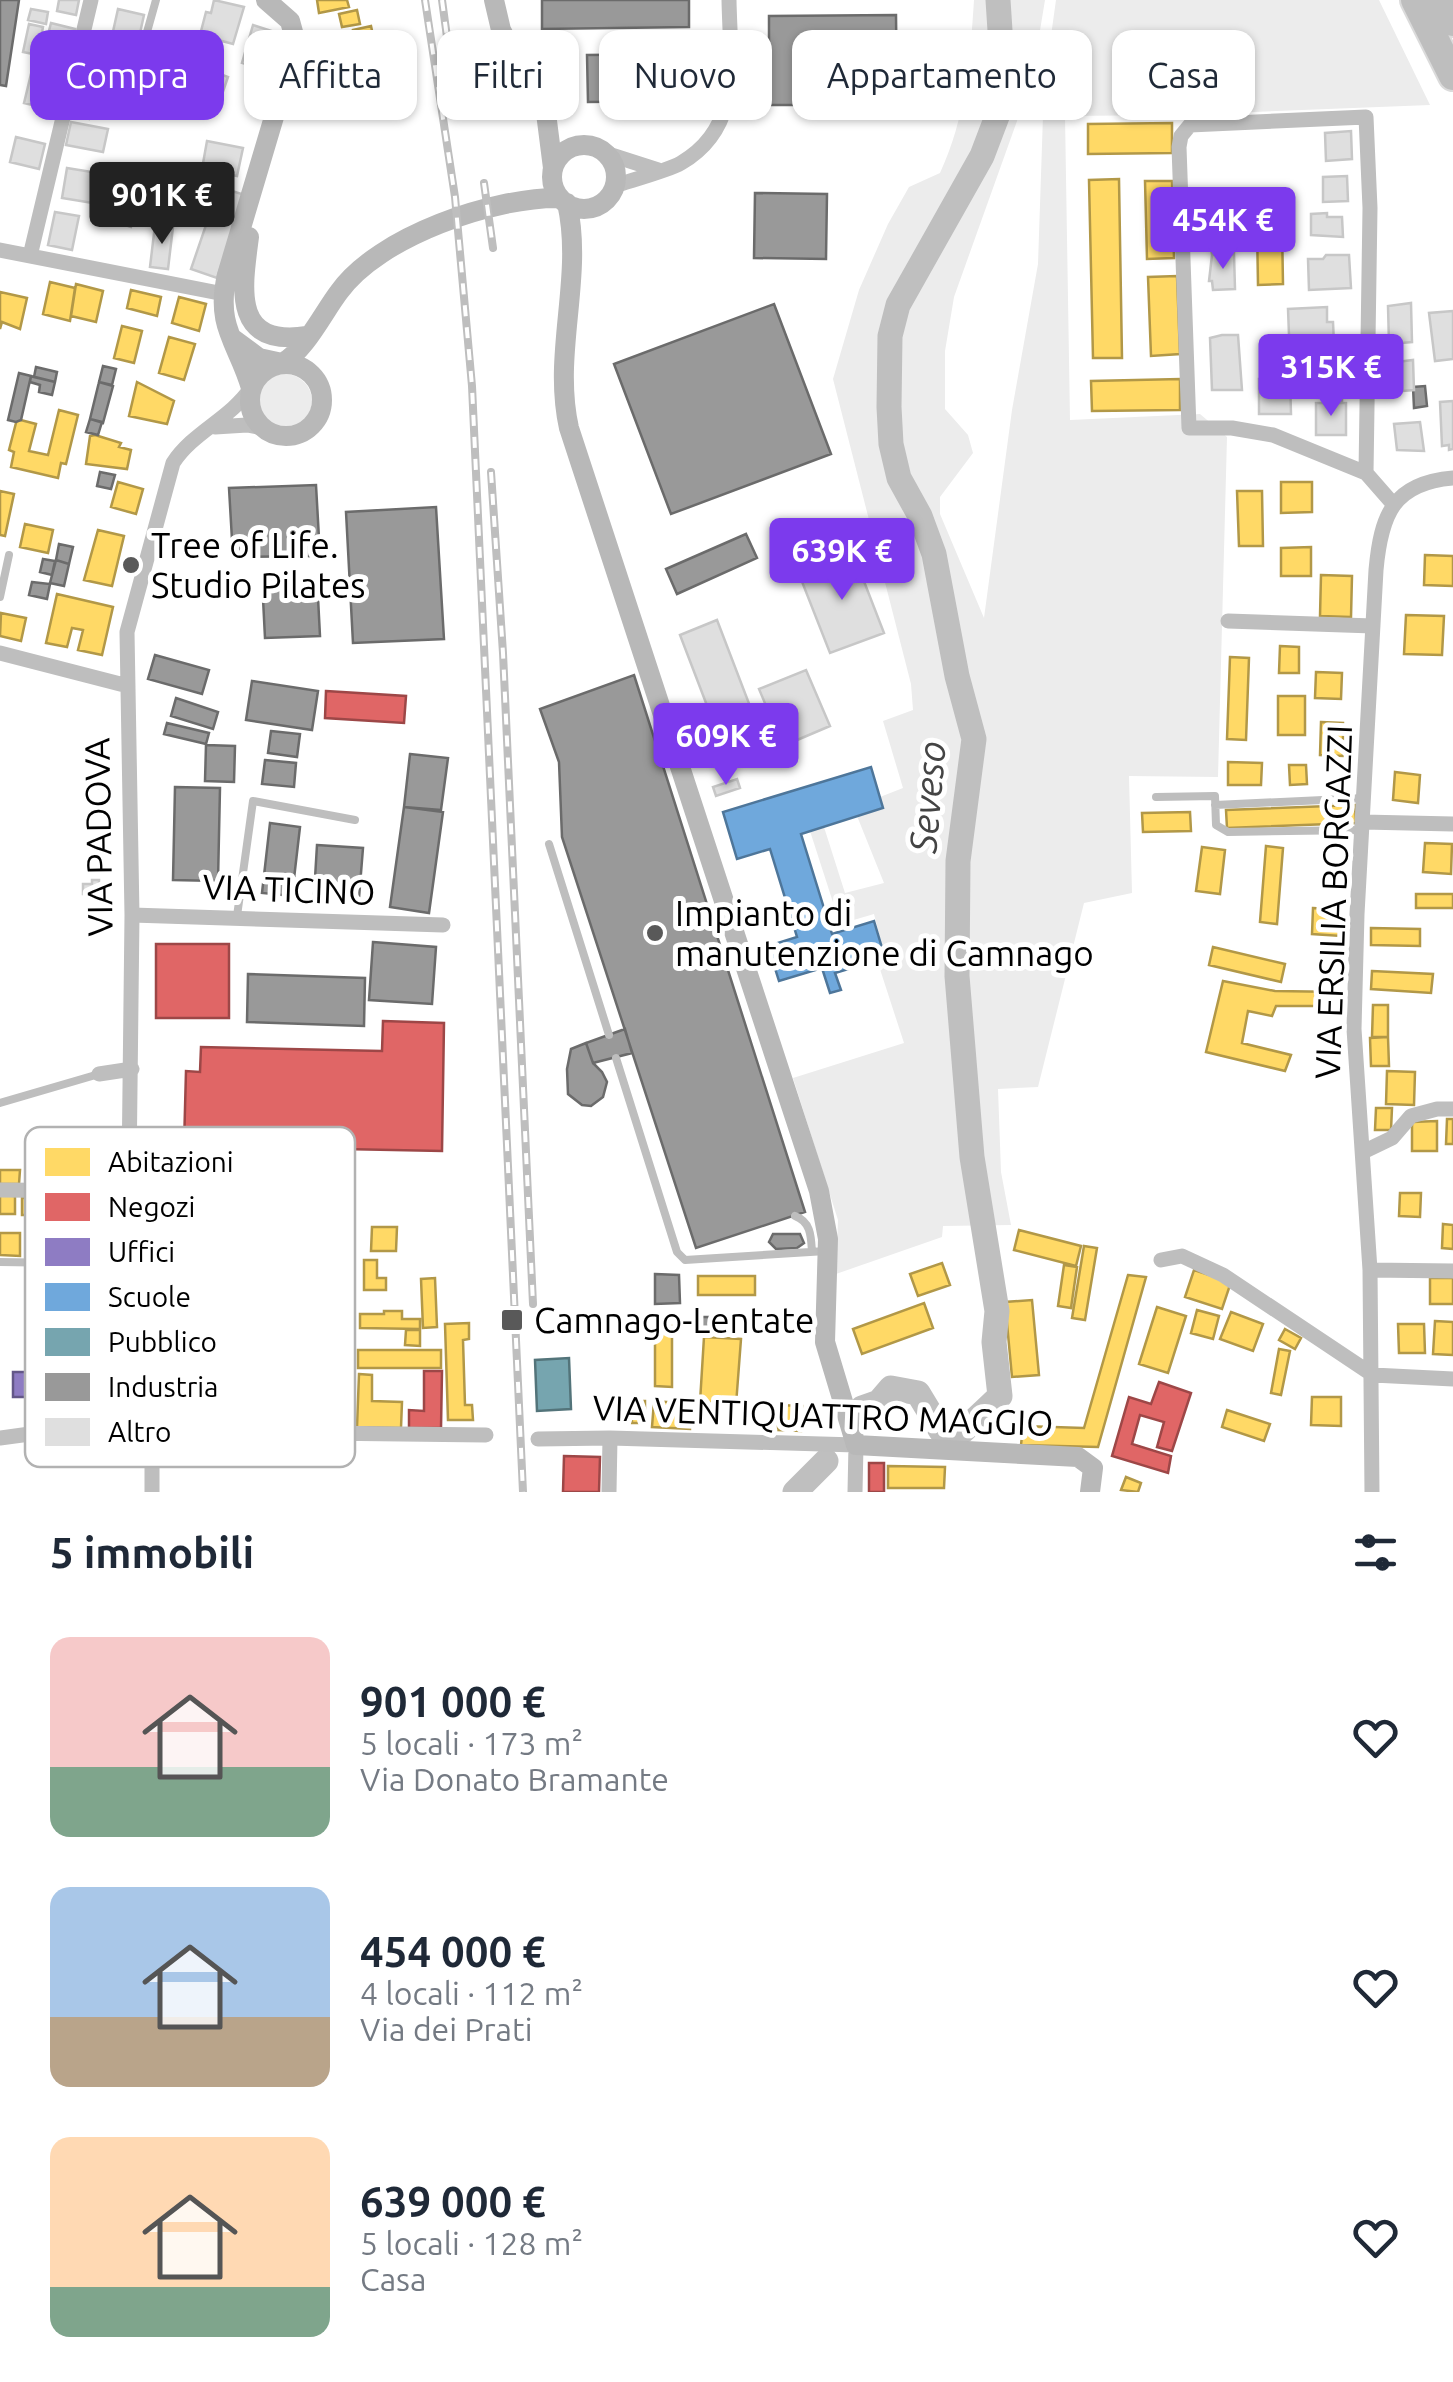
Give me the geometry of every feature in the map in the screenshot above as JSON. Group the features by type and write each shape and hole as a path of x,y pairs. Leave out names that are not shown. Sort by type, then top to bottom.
{"highway":[{"path":"1416,0 1453,76"},
{"path":"1442,0 1453,22"}],"street":[{"path":"30,256 91,0"},
{"path":"263,428 251,410 252,388 224,320 224,294 296,41 290,22 266,0"},
{"path":"494,0 501,30"},
{"path":"574,250 597,206 614,186 678,165 711,141 728,100 729,0"},
{"path":"1366,473 1370,208 1366,116 1202,124 1184,130 1180,147 1189,428 1232,428 1273,435 1366,473 1394,505 1408,489 1453,478"},
{"path":"547,120 552,181 563,201 574,250 564,344 569,428 819,1191 826,1219 820,1252 825,1342 856,1445 855,1492"},
{"path":"554,120 600,150 614,168 614,186"},
{"path":"252,388 263,371 294,356 362,265 382,250 437,226 514,200 553,170 558,158 574,146 600,150 658,170"},
{"path":"253,189 245,309 254,325 268,335 283,339 307,336"},
{"path":"514,200 563,201 576,208 597,206"},
{"path":"0,250 224,294"},
{"path":"206,430 228,425 263,428 285,436 308,430 322,411 313,349 325,314"},
{"path":"231,336 259,358 294,364 316,377"},
{"name":"VIA PADOVA","path":"132,1127 126,632 169,473 179,453 239,404 252,388"},
{"name":"VIA ERSILIA BORGAZZI","path":"1372,1492 1370,1270 1354,1029 1378,543 1386,516 1394,505"},
{"path":"1228,621 1373,626"},
{"path":"0,653 128,686"},
{"path":"1362,826 1453,824"},
{"name":"VIA TICINO","path":"132,915 443,925"},
{"path":"100,1074 132,1068"},
{"path":"1365,1152 1392,1138 1410,1116 1453,1109"},
{"path":"0,1190 25,1190"},
{"path":"1161,1260 1182,1256 1223,1275 1373,1375 1453,1379"},
{"path":"1370,1270 1453,1272"},
{"path":"355,1434 484,1435"},
{"path":"0,1438 25,1435"},
{"path":"609,1492 610,1438"},
{"name":"VIA VENTIQUATTRO MAGGIO","path":"538,1439 856,1445 1078,1457 1093,1468 1092,1484"}],"lane":[{"path":"148,30 156,0"},
{"path":"0,596 9,555"},
{"path":"1156,797 1215,796 1216,826 1228,832 1362,826"},
{"path":"1216,805 1364,798"},
{"path":"238,916 253,801 355,820"},
{"path":"549,844 609,1036"},
{"path":"616,1058 677,1252 685,1260 820,1252 804,1219 795,1216"},
{"path":"0,1103 100,1074"},
{"path":"0,1262 25,1262"}],"shaded area":[{"path":"974,0 1045,0 1040,30 972,30"},
{"path":"1056,0 1379,0 1430,105 1255,112 1255,30 1112,30 1112,116 1092,116 1092,30 1052,30"},
{"path":"958,120 1017,120 954,297 945,351 945,409 968,435 973,453 940,497 940,514 984,618 1012,410 1038,264 1043,120 1065,120 1070,420 1200,414 1227,437 1218,777 1129,776 1132,893 1084,903 1038,1087 998,1089 1001,1172 1011,1225 943,1226 942,1237 836,1274 838,1220 793,1078 904,1043 877,960 885,957 874,914 840,924 810,831 824,827 845,893 884,883 857,816 883,808 880,797 903,788 883,721 913,710 911,684 833,379 859,290 888,224 909,187 940,173"},
{"path":"285,374 304,382 312,401 304,420 285,428 266,420 258,401 266,382"}],"building: Abitazioni":[{"path":"317,0 347,0 349,7 319,13"},
{"path":"357,10 360,24 342,27 339,14"},
{"path":"1172,123 1172,153 1088,154 1088,124"},
{"path":"1119,179 1122,358 1093,358 1089,180"},
{"path":"1145,181 1172,181 1174,258 1147,259"},
{"path":"1257,227 1282,227 1283,284 1258,285"},
{"path":"1177,276 1180,354 1151,356 1148,277"},
{"path":"50,282 75,288 70,321 43,314"},
{"path":"76,284 103,291 96,322 71,316"},
{"path":"131,290 161,297 157,316 127,308"},
{"path":"0,292 27,298 20,329 2,322 0,329"},
{"path":"179,297 206,304 199,331 172,323"},
{"path":"122,326 142,331 134,363 114,358"},
{"path":"169,337 195,344 184,380 159,373"},
{"path":"1180,379 1180,410 1092,411 1091,381"},
{"path":"137,382 174,401 167,424 129,416"},
{"path":"59,410 78,415 66,464 61,463 58,478 11,467 14,452 9,450 17,419 36,424 29,451 48,455"},
{"path":"90,436 131,450 127,469 86,464"},
{"path":"118,482 143,489 136,514 111,507"},
{"path":"1281,482 1312,482 1312,512 1281,513"},
{"path":"0,491 14,494 5,536 0,535"},
{"path":"1237,491 1262,491 1263,546 1239,546"},
{"path":"25,524 53,530 48,553 20,547"},
{"path":"98,530 124,536 112,586 84,580"},
{"path":"1311,547 1311,576 1281,576 1281,548"},
{"path":"1425,555 1453,556 1453,586 1424,585"},
{"path":"1321,575 1352,576 1351,617 1320,616"},
{"path":"57,594 113,607 102,655 78,650 83,630 72,628 67,647 46,643"},
{"path":"1,613 26,618 21,641 0,636"},
{"path":"1406,615 1444,616 1442,655 1404,654"},
{"path":"1280,646 1299,647 1299,673 1279,673"},
{"path":"1230,657 1249,658 1246,740 1227,739"},
{"path":"1316,672 1342,673 1341,699 1315,698"},
{"path":"1278,696 1305,696 1305,735 1278,735"},
{"path":"1321,722 1343,723 1343,756 1320,755"},
{"path":"1228,762 1262,763 1261,785 1228,785"},
{"path":"1289,765 1306,765 1307,784 1290,785"},
{"path":"1395,772 1420,775 1418,803 1393,800"},
{"path":"1355,805 1356,823 1227,828 1226,810"},
{"path":"1190,812 1191,831 1143,832 1142,813"},
{"path":"1425,843 1452,844 1451,874 1423,872"},
{"path":"1266,846 1283,848 1277,924 1260,922"},
{"path":"1202,847 1225,850 1220,894 1196,891"},
{"path":"1416,894 1453,894 1453,908 1416,908"},
{"path":"1313,908 1342,910 1341,936 1312,934"},
{"path":"1371,928 1420,929 1420,946 1371,945"},
{"path":"1213,947 1285,964 1281,982 1209,965"},
{"path":"1372,971 1433,974 1431,993 1371,989"},
{"path":"1223,981 1275,991 1341,992 1341,1006 1276,1006 1272,1016 1248,1011 1242,1043 1291,1055 1285,1071 1206,1052"},
{"path":"1373,1005 1388,1005 1388,1037 1372,1037"},
{"path":"1388,1037 1389,1066 1371,1066 1370,1038"},
{"path":"1387,1071 1415,1072 1414,1105 1386,1104"},
{"path":"1376,1108 1392,1108 1391,1130 1375,1130"},
{"path":"1447,1119 1453,1119 1453,1144 1446,1144"},
{"path":"1437,1121 1437,1151 1412,1151 1412,1122"},
{"path":"0,1170 20,1170 19,1184 0,1184"},
{"path":"1400,1193 1421,1193 1420,1217 1399,1216"},
{"path":"0,1195 15,1196 15,1214 0,1214"},
{"path":"1443,1224 1453,1225 1453,1249 1442,1248"},
{"path":"372,1227 397,1227 396,1251 371,1251"},
{"path":"1019,1230 1081,1246 1076,1266 1014,1250"},
{"path":"0,1233 20,1233 20,1256 0,1255"},
{"path":"1084,1246 1097,1248 1085,1320 1072,1318"},
{"path":"364,1260 377,1260 377,1278 386,1278 386,1290 364,1290"},
{"path":"942,1263 950,1285 918,1296 910,1274"},
{"path":"1064,1265 1077,1267 1071,1308 1058,1306"},
{"path":"1194,1270 1231,1282 1222,1309 1185,1297"},
{"path":"1128,1275 1146,1277 1098,1447 1021,1445 1023,1426 1084,1428"},
{"path":"698,1276 755,1276 755,1295 698,1295"},
{"path":"435,1278 437,1327 423,1328 421,1279"},
{"path":"1430,1278 1453,1278 1453,1304 1430,1304"},
{"path":"1032,1300 1039,1375 1012,1377 1005,1302"},
{"path":"924,1303 933,1328 862,1354 853,1329"},
{"path":"1157,1307 1186,1316 1168,1373 1139,1364"},
{"path":"1197,1310 1219,1316 1213,1339 1191,1333"},
{"path":"402,1311 402,1319 420,1319 420,1329 360,1328 360,1314"},
{"path":"1231,1312 1263,1324 1253,1351 1220,1339"},
{"path":"1435,1321 1453,1322 1453,1355 1433,1354"},
{"path":"469,1323 469,1339 463,1340 465,1405 472,1405 473,1420 448,1420 445,1324"},
{"path":"1398,1324 1424,1324 1425,1353 1399,1353"},
{"path":"655,1326 672,1326 672,1387 655,1386"},
{"path":"1285,1329 1301,1338 1295,1349 1279,1340"},
{"path":"406,1330 420,1330 420,1346 405,1345"},
{"path":"704,1337 741,1339 736,1405 700,1402"},
{"path":"1279,1349 1290,1351 1281,1395 1271,1393"},
{"path":"358,1350 441,1350 441,1368 358,1368"},
{"path":"359,1374 372,1375 372,1401 402,1402 401,1428 357,1427"},
{"path":"1312,1397 1341,1397 1341,1426 1311,1425"},
{"path":"631,1401 645,1401 645,1423 632,1423"},
{"path":"654,1401 691,1404 690,1429 652,1427"},
{"path":"778,1405 802,1406 801,1431 778,1430"},
{"path":"1227,1410 1270,1424 1264,1441 1222,1427"},
{"path":"888,1466 945,1467 944,1488 888,1488"},
{"path":"1126,1477 1141,1483 1138,1492 1121,1490"}],"building: Negozi":[{"path":"326,691 406,696 404,723 325,718"},
{"path":"156,944 229,944 229,1018 156,1018"},
{"path":"383,1021 444,1023 442,1151 355,1149 355,1127 185,1127 186,1071 200,1072 201,1047 382,1051"},
{"path":"424,1371 442,1371 441,1428 409,1428 409,1410 424,1411"},
{"path":"1159,1382 1191,1393 1172,1451 1157,1447 1164,1422 1140,1415 1132,1444 1171,1456 1168,1473 1112,1456 1129,1397 1151,1404"},
{"path":"564,1456 600,1457 599,1492 563,1492"},
{"path":"869,1463 884,1463 884,1492 869,1492"}],"building: Uffici":[{"path":"13,1372 25,1372 25,1397 13,1397"}],"building: Scuole":[{"path":"871,767 883,808 801,834 832,934 874,921 885,958 835,973 841,990 830,993 822,968 779,981 768,946 797,937 770,849 737,859 723,812"}],"building: Pubblico":[{"path":"569,1358 571,1409 537,1411 535,1360"}],"building: Industria":[{"path":"0,0 19,0 6,86 0,85"},
{"path":"542,0 689,0 689,27 542,29"},
{"path":"896,15 896,30 792,30 792,105 772,105 769,16"},
{"path":"587,55 599,55 599,102 588,102"},
{"path":"755,193 827,194 826,259 754,258"},
{"path":"774,304 831,454 671,514 614,364"},
{"path":"103,366 116,369 112,385 99,382"},
{"path":"36,367 57,372 55,382 34,377"},
{"path":"19,373 31,376 21,420 16,422 8,420"},
{"path":"31,376 55,382 52,395 39,392 40,385 30,382"},
{"path":"99,382 113,386 103,423 90,419"},
{"path":"1425,386 1427,406 1414,408 1413,387"},
{"path":"90,419 102,422 98,435 86,432"},
{"path":"100,472 115,475 111,489 97,486"},
{"path":"316,485 320,556 233,557 229,488"},
{"path":"436,507 444,639 353,643 346,512"},
{"path":"746,534 757,558 677,594 666,569"},
{"path":"59,544 73,547 69,564 56,560"},
{"path":"43,559 55,561 52,575 40,572"},
{"path":"56,560 69,564 64,586 50,583"},
{"path":"317,578 320,636 265,638 262,579"},
{"path":"32,582 50,584 47,599 29,595"},
{"path":"155,655 209,670 202,694 148,679"},
{"name":"Impianto di manutenzione di Camnago","path":"634,675 805,1212 696,1248 562,837 559,762 540,709"},
{"path":"252,681 318,691 312,730 246,720"},
{"path":"176,698 218,712 213,729 171,716"},
{"path":"167,723 209,733 206,744 164,734"},
{"path":"271,731 300,734 297,757 268,753"},
{"path":"206,745 235,746 234,782 205,781"},
{"path":"410,754 448,758 441,810 404,807"},
{"path":"265,760 296,763 294,787 262,784"},
{"path":"175,787 220,788 218,881 173,880"},
{"path":"404,807 443,812 429,913 390,907"},
{"path":"270,823 300,827 292,896 262,893"},
{"path":"317,845 363,848 359,898 314,895"},
{"path":"373,942 436,947 432,1004 369,1000"},
{"path":"248,974 365,978 364,1026 247,1022"},
{"path":"625,1029 632,1053 593,1063 586,1043"},
{"path":"586,1043 593,1063 607,1082 603,1097 591,1106 582,1105 568,1094 571,1049"},
{"path":"773,1234 800,1234 804,1243 797,1248 776,1249 769,1242"},
{"path":"655,1274 679,1275 680,1303 655,1304"},
{"path":"697,1317 754,1317 754,1328 697,1328"}],"building: Altro":[{"path":"59,0 79,0 76,15 57,11"},
{"path":"214,0 244,7 233,44 224,42 224,30 201,30 206,12 211,13"},
{"path":"31,9 48,12 46,24 28,20"},
{"path":"118,9 144,15 141,30 113,30"},
{"path":"51,23 75,29 75,30 49,30"},
{"path":"29,24 43,27 30,30 30,53 23,52"},
{"path":"30,78 30,104 24,103"},
{"path":"71,122 108,129 103,152 66,145"},
{"path":"1351,131 1352,159 1326,161 1325,133"},
{"path":"16,137 45,144 39,169 10,162"},
{"path":"207,141 243,148 237,176 202,169"},
{"path":"67,168 98,173 93,203 62,198"},
{"path":"1347,176 1348,201 1323,202 1323,177"},
{"path":"219,187 245,195 217,278 191,269"},
{"path":"119,190 141,197 131,227 109,220"},
{"path":"55,212 79,216 72,250 48,245"},
{"path":"1327,213 1327,217 1342,217 1343,237 1311,235 1311,214"},
{"path":"1233,219 1234,254 1212,255 1208,246 1211,220"},
{"path":"155,225 173,227 168,269 150,267"},
{"path":"1234,254 1235,289 1213,290 1209,281 1212,255"},
{"path":"1326,255 1349,255 1351,288 1309,290 1308,259 1323,259"},
{"path":"1411,303 1412,342 1389,344 1388,306"},
{"path":"1327,307 1327,322 1333,322 1334,344 1328,344 1329,359 1290,361 1288,309"},
{"path":"1453,311 1453,359 1435,361 1429,313"},
{"path":"1238,335 1242,390 1212,390 1210,338"},
{"path":"1413,360 1414,390 1390,392 1388,363"},
{"path":"1329,377 1342,377 1342,401 1327,401"},
{"path":"1290,378 1291,414 1259,414 1259,379"},
{"path":"1453,401 1453,449 1449,450 1449,445 1442,446 1440,402"},
{"path":"1316,403 1346,403 1346,435 1316,435"},
{"path":"1420,422 1424,451 1397,450 1394,424"},
{"path":"853,553 884,633 830,653 799,574"},
{"path":"717,620 753,714 716,729 680,635"},
{"path":"806,670 830,726 783,746 759,689"},
{"path":"737,779 740,788 716,796 713,787"},
{"path":"92,880 99,880 99,895 83,894 83,884 92,884"}],"waterway":[{"name":"Seveso","path":"862,1408 879,1402 891,1388 918,1393 941,1431 963,1431 1000,1396 994,1342 997,1311 972,1157 957,976 958,861 974,739 957,676 934,554 920,516 899,478 891,444 889,407 890,336 898,305 982,156 1001,106 998,0"},
{"name":"Seveso","path":"795,1492 826,1461"}],"railway":[{"path":"425,0 455,197 472,386 523,1492"},
{"path":"442,0 446,30"},
{"path":"484,183 493,248"},
{"path":"491,472 533,1304"}],"place":[{"name":"Tree of Life. Studio Pilates","path":"131,565"},
{"name":"Impianto di manutenzione di Camnago","path":"655,933"},
{"name":"Camnago-Lentate","path":"512,1320"}]}
